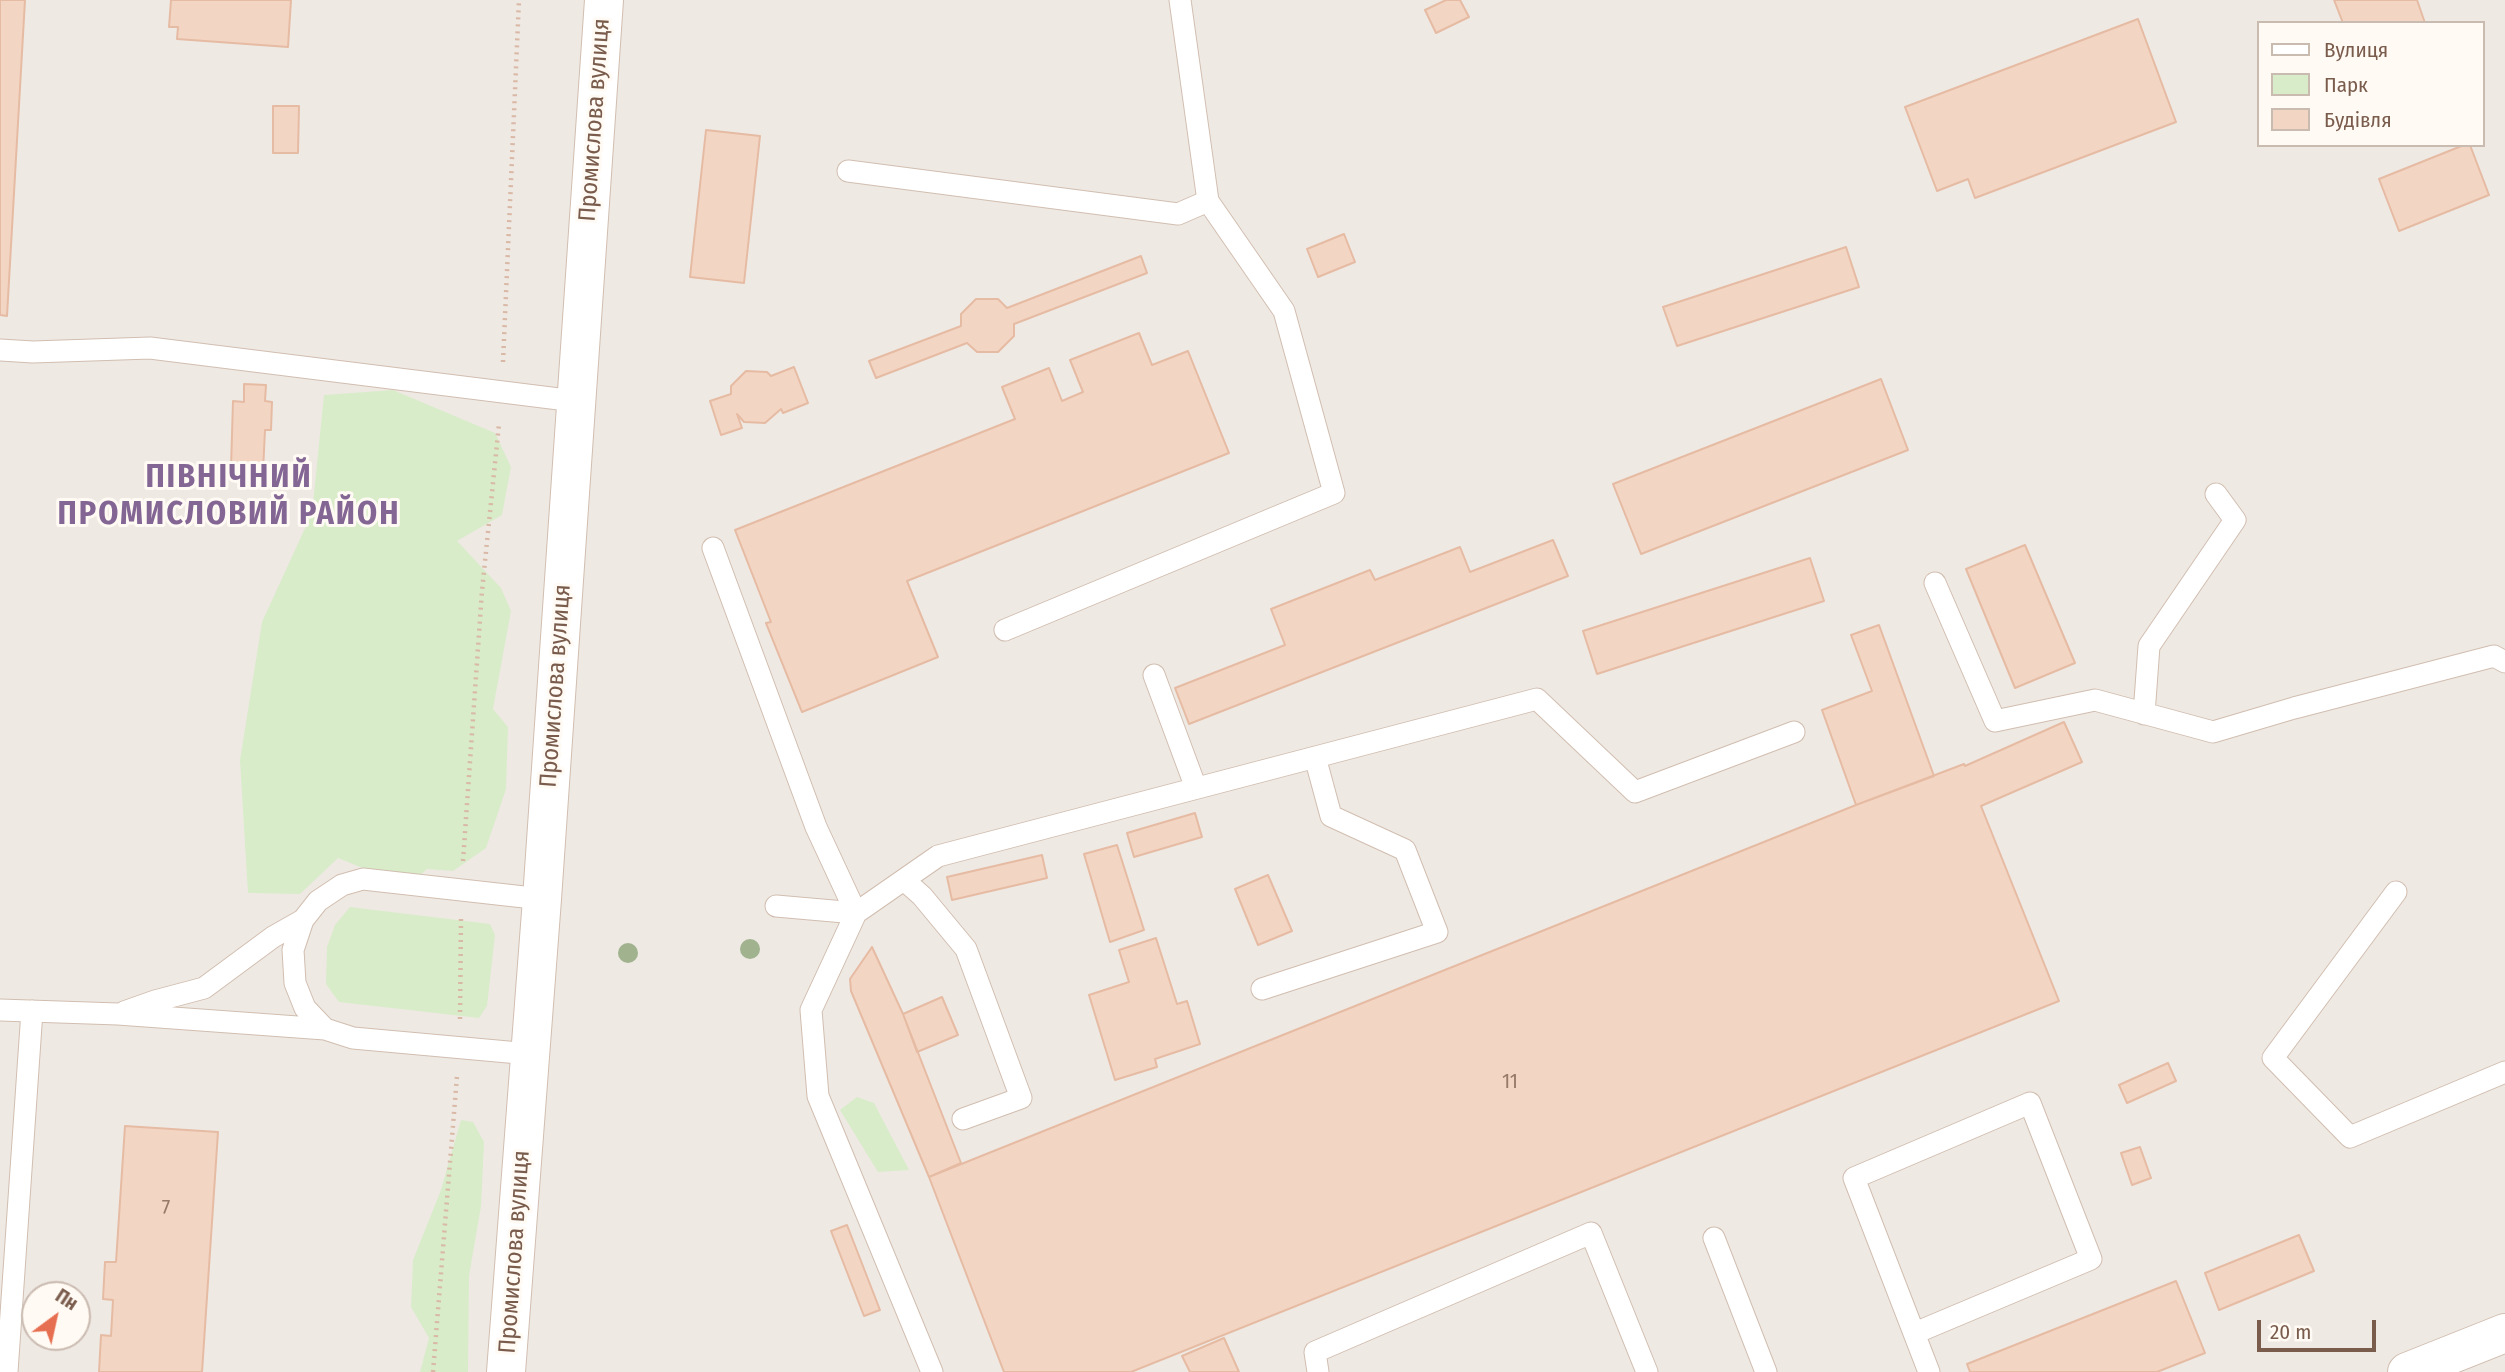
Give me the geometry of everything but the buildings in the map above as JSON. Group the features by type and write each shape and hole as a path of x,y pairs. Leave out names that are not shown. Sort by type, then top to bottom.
{"street":[{"name":"Промислова вулиця","path":"506,1372 542,898 604,0"},
{"path":"2407,1372 2505,1333"}],"lane":[{"path":"1006,630 1335,492 1284,311 1208,201 1180,0"},
{"path":"848,171 1178,214 1208,201"},
{"path":"0,350 33,352 150,348 575,401"},
{"path":"2144,714 2149,646 2235,520 2216,494"},
{"path":"713,548 816,827 856,913"},
{"path":"1935,583 1995,721 2095,700 2213,732 2494,656 2505,662"},
{"path":"1154,675 1196,788"},
{"path":"932,1372 818,1096 811,1010 856,913 938,856 1537,699 1635,792 1794,732"},
{"path":"1262,989 1437,932 1405,850 1331,816 1315,757"},
{"path":"325,1030 305,1008 295,983 293,950 303,920 318,901 342,885 363,879 542,898"},
{"path":"904,880 922,896 966,949 1021,1098 963,1119"},
{"path":"2396,892 2273,1058 2350,1137 2505,1072"},
{"path":"776,906 856,913"},
{"path":"118,1014 204,988 273,937 303,920"},
{"path":"0,1010 118,1014 325,1030 353,1038 530,1054"},
{"path":"7,1372 32,1011"},
{"path":"1915,1332 2091,1259 2030,1103 1854,1178 1929,1372"},
{"path":"1318,1372 1315,1352 1591,1233 1647,1372"},
{"path":"1714,1238 1766,1372"}],"path":[{"path":"502,391 519,0"}],"shaded area":[{"path":"0,0 2505,0 2505,1372 0,1372"}],"green space":[{"path":"393,390 495,433 511,467 502,515 457,541 501,588 511,611 493,709 508,727 506,789 486,848 453,871 427,869 418,877 375,873 338,858 300,894 248,893 240,760 262,622 312,513 324,395"},
{"path":"350,907 490,924 495,935 487,1006 479,1018 339,1002 326,984 327,947 335,925"},
{"path":"857,1097 874,1103 909,1170 878,1172 840,1110"},
{"path":"461,1120 473,1122 484,1142 481,1206 469,1276 468,1372 420,1372 429,1338 411,1307 413,1260 441,1190"}],"district":[{"name":"ПІВНІЧНИЙ ПРОМИСЛОВИЙ РАЙОН","path":"229,496"}]}
